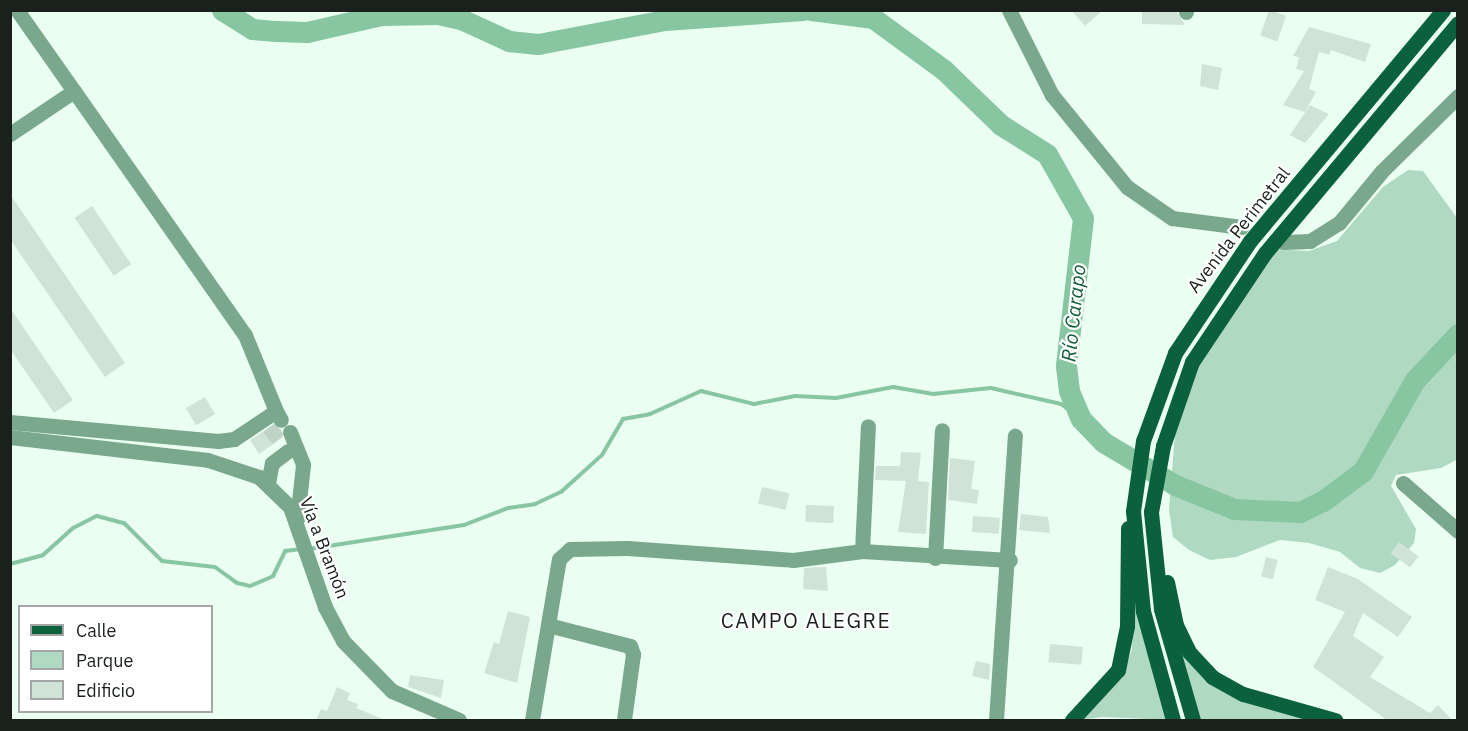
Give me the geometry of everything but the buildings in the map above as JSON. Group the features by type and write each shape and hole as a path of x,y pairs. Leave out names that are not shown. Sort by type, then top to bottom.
{"main road":[{"name":"Avenida Perimetral","path":"1173,720 1143,611 1132,510 1143,441 1175,353 1250,241 1443,10"},
{"name":"Avenida Perimetral","path":"1192,720 1161,609 1151,512 1163,446 1192,362 1225,309 1265,253 1458,23"},
{"path":"1072,720 1118,670 1127,626 1124,541 1132,510"},
{"path":"1151,512 1176,625 1189,652 1212,677 1244,694 1335,720"}],"street":[{"path":"10,422 218,441 234,439 272,420 245,335 17,10"},
{"path":"1010,10 1052,95 1127,186 1172,218 1240,227"},
{"path":"10,134 74,91"},
{"path":"1283,242 1310,242 1325,234 1458,96"},
{"path":"862,551 868,426"},
{"path":"935,558 942,430"},
{"path":"996,720 1010,560 1015,436"},
{"name":"Vía a Bramón","path":"10,437 207,460 243,469 267,483 282,495 297,522 325,607 343,641 392,691 459,720"},
{"path":"267,483 272,463 286,441 303,461 297,522"},
{"path":"1403,483 1458,531"},
{"path":"532,720 559,559 570,549 627,548 794,560 862,551 935,558 1010,560"},
{"path":"548,625 630,646 633,654 624,720"}],"green space":[{"path":"1408,170 1423,171 1457,218 1458,459 1441,468 1396,475 1391,486 1416,529 1414,543 1395,565 1380,573 1360,568 1340,552 1309,543 1280,540 1236,557 1210,560 1189,550 1173,537 1169,510 1175,433 1189,386 1225,306 1271,249 1309,251 1337,241 1383,187"},
{"path":"1133,598 1172,720 1103,717 1078,720 1124,672 1132,649"},
{"path":"1180,650 1229,695 1318,720 1189,720"}],"waterway":[{"name":"Río Carapo","path":"222,10 252,29 307,32 381,15 438,14 463,20 509,41 538,44 665,20 803,10"},
{"name":"Río Carapo","path":"811,10 873,18 944,70 1001,125 1047,154 1083,218 1066,366 1069,391 1081,419 1103,442 1175,485 1234,509 1300,512 1323,501 1363,471 1415,380 1458,334"},
{"path":"309,549 464,525 508,508 535,504 561,492 602,455 623,419 650,414 701,391 754,404 795,396 836,398 893,387 933,394 991,388 1061,404 1081,419"},
{"path":"10,564 43,555 73,528 97,516 124,523 162,561 215,567 237,583 250,586 273,576 285,551 302,549"}],"tunnel":[{"path":"269,427 279,440"}],"district":[{"name":"CAMPO ALEGRE","path":"806,620"}]}
